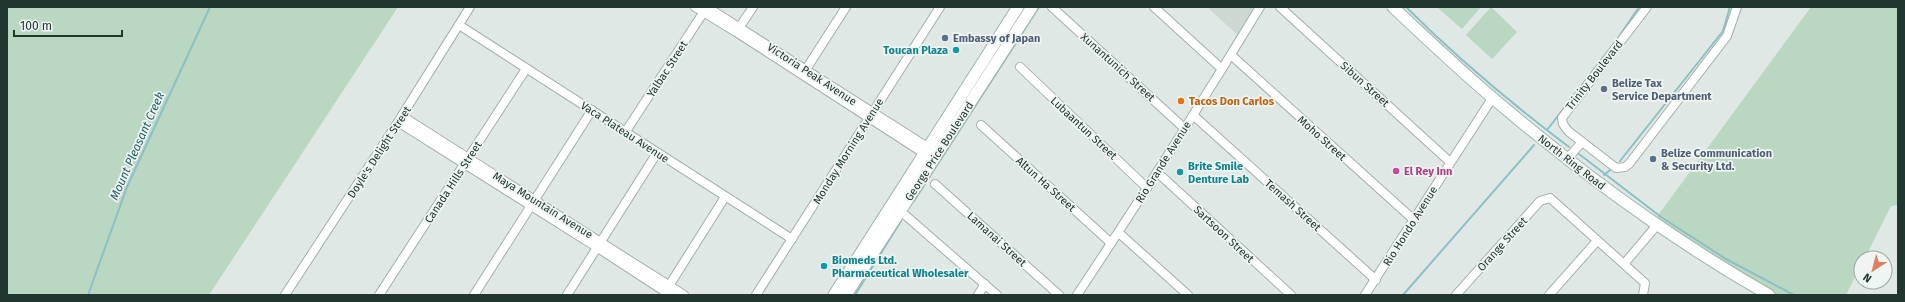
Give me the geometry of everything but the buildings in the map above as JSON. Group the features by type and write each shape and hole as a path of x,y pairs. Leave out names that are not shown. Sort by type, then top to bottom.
{"main road":[{"name":"George Price Boulevard","path":"846,295 896,207 926,150 1018,7"},
{"name":"George Price Boulevard","path":"834,295 896,207 936,157 1032,7"},
{"name":"North Ring Road","path":"1393,7 1493,97 1567,159 1657,225 1702,255 1769,295"},
{"path":"1001,33 1011,40"}],"street":[{"name":"Doyle's Delight Street","path":"285,295 400,119 470,7"},
{"name":"Victoria Peak Avenue","path":"695,7 706,9 936,157"},
{"path":"738,30 753,7"},
{"path":"804,73 846,7"},
{"name":"Monday Morning Avenue","path":"756,295 940,7"},
{"name":"Xunantunich Street","path":"1052,7 1184,128"},
{"path":"1154,7 1222,69"},
{"name":"Rio Grande Avenue","path":"1077,295 1158,173 1184,128 1260,7"},
{"name":"Sibun Street","path":"1280,7 1450,162"},
{"name":"Trinity Boulevard","path":"1582,142 1562,124 1564,114 1646,7"},
{"path":"1567,159 1582,142 1616,168 1625,167 1629,164 1727,36 1737,7"},
{"name":"Yalbac Street","path":"626,131 706,9"},
{"name":"Vaca Plateau Avenue","path":"459,25 792,239"},
{"name":"Moho Street","path":"1230,55 1414,220"},
{"name":"Lubaantun Street","path":"1020,68 1147,188"},
{"name":"Canada Hills Street","path":"379,295 526,69"},
{"name":"Rio Hondo Avenue","path":"1365,295 1493,97"},
{"path":"474,295 592,110"},
{"name":"Temash Street","path":"1193,115 1376,280"},
{"name":"Maya Mountain Avenue","path":"400,119 600,245 667,292 684,295"},
{"name":"Altun Ha Street","path":"981,125 1112,243"},
{"path":"567,295 600,245 656,153"},
{"name":"Sartsoon Street","path":"1158,173 1291,295"},
{"name":"Lamanai Street","path":"935,184 1059,295"},
{"path":"667,292 725,197"},
{"name":"Orange Street","path":"1456,295 1540,201 1550,198 1597,241"},
{"path":"896,207 997,295"},
{"path":"1624,264 1657,225"},
{"path":"1119,233 1188,295"},
{"path":"1549,295 1597,241 1645,283 1644,295"},
{"path":"978,295 985,284"}],"shaded area":[{"path":"1207,7 1262,7 1241,38"}],"green space":[{"path":"7,7 398,7 209,295 7,295"},
{"path":"1437,7 1481,7 1462,29"},
{"path":"1491,7 1517,32 1492,59 1466,35"},
{"path":"1811,7 1898,7 1898,205 1891,206 1869,250 1853,250 1853,281 1846,295 1769,295 1656,218"}],"waterway":[{"name":"Mount Pleasant Creek","path":"88,295 127,187 210,7"},
{"path":"914,201 1039,7"},
{"path":"1406,7 1485,80 1569,147"},
{"path":"1547,130 1616,41 1639,7"},
{"path":"1620,161 1723,31 1730,7"},
{"path":"1403,295 1534,145"},
{"path":"1579,154 1661,217 1726,259 1794,295"},
{"path":"1604,175 1610,170"},
{"path":"855,295 901,221"}],"place":[{"name":"Embassy of Japan","path":"945,38"},
{"name":"Toucan Plaza","path":"956,50"},
{"name":"Belize Tax Service Department","path":"1604,89"},
{"name":"Tacos Don Carlos","path":"1181,101"},
{"name":"Belize Communication & Security Ltd.","path":"1653,159"},
{"name":"El Rey Inn","path":"1396,171"},
{"name":"Brite Smile Denture Lab","path":"1180,172"},
{"name":"Biomeds Ltd. Pharmaceutical Wholesaler","path":"824,266"}]}
